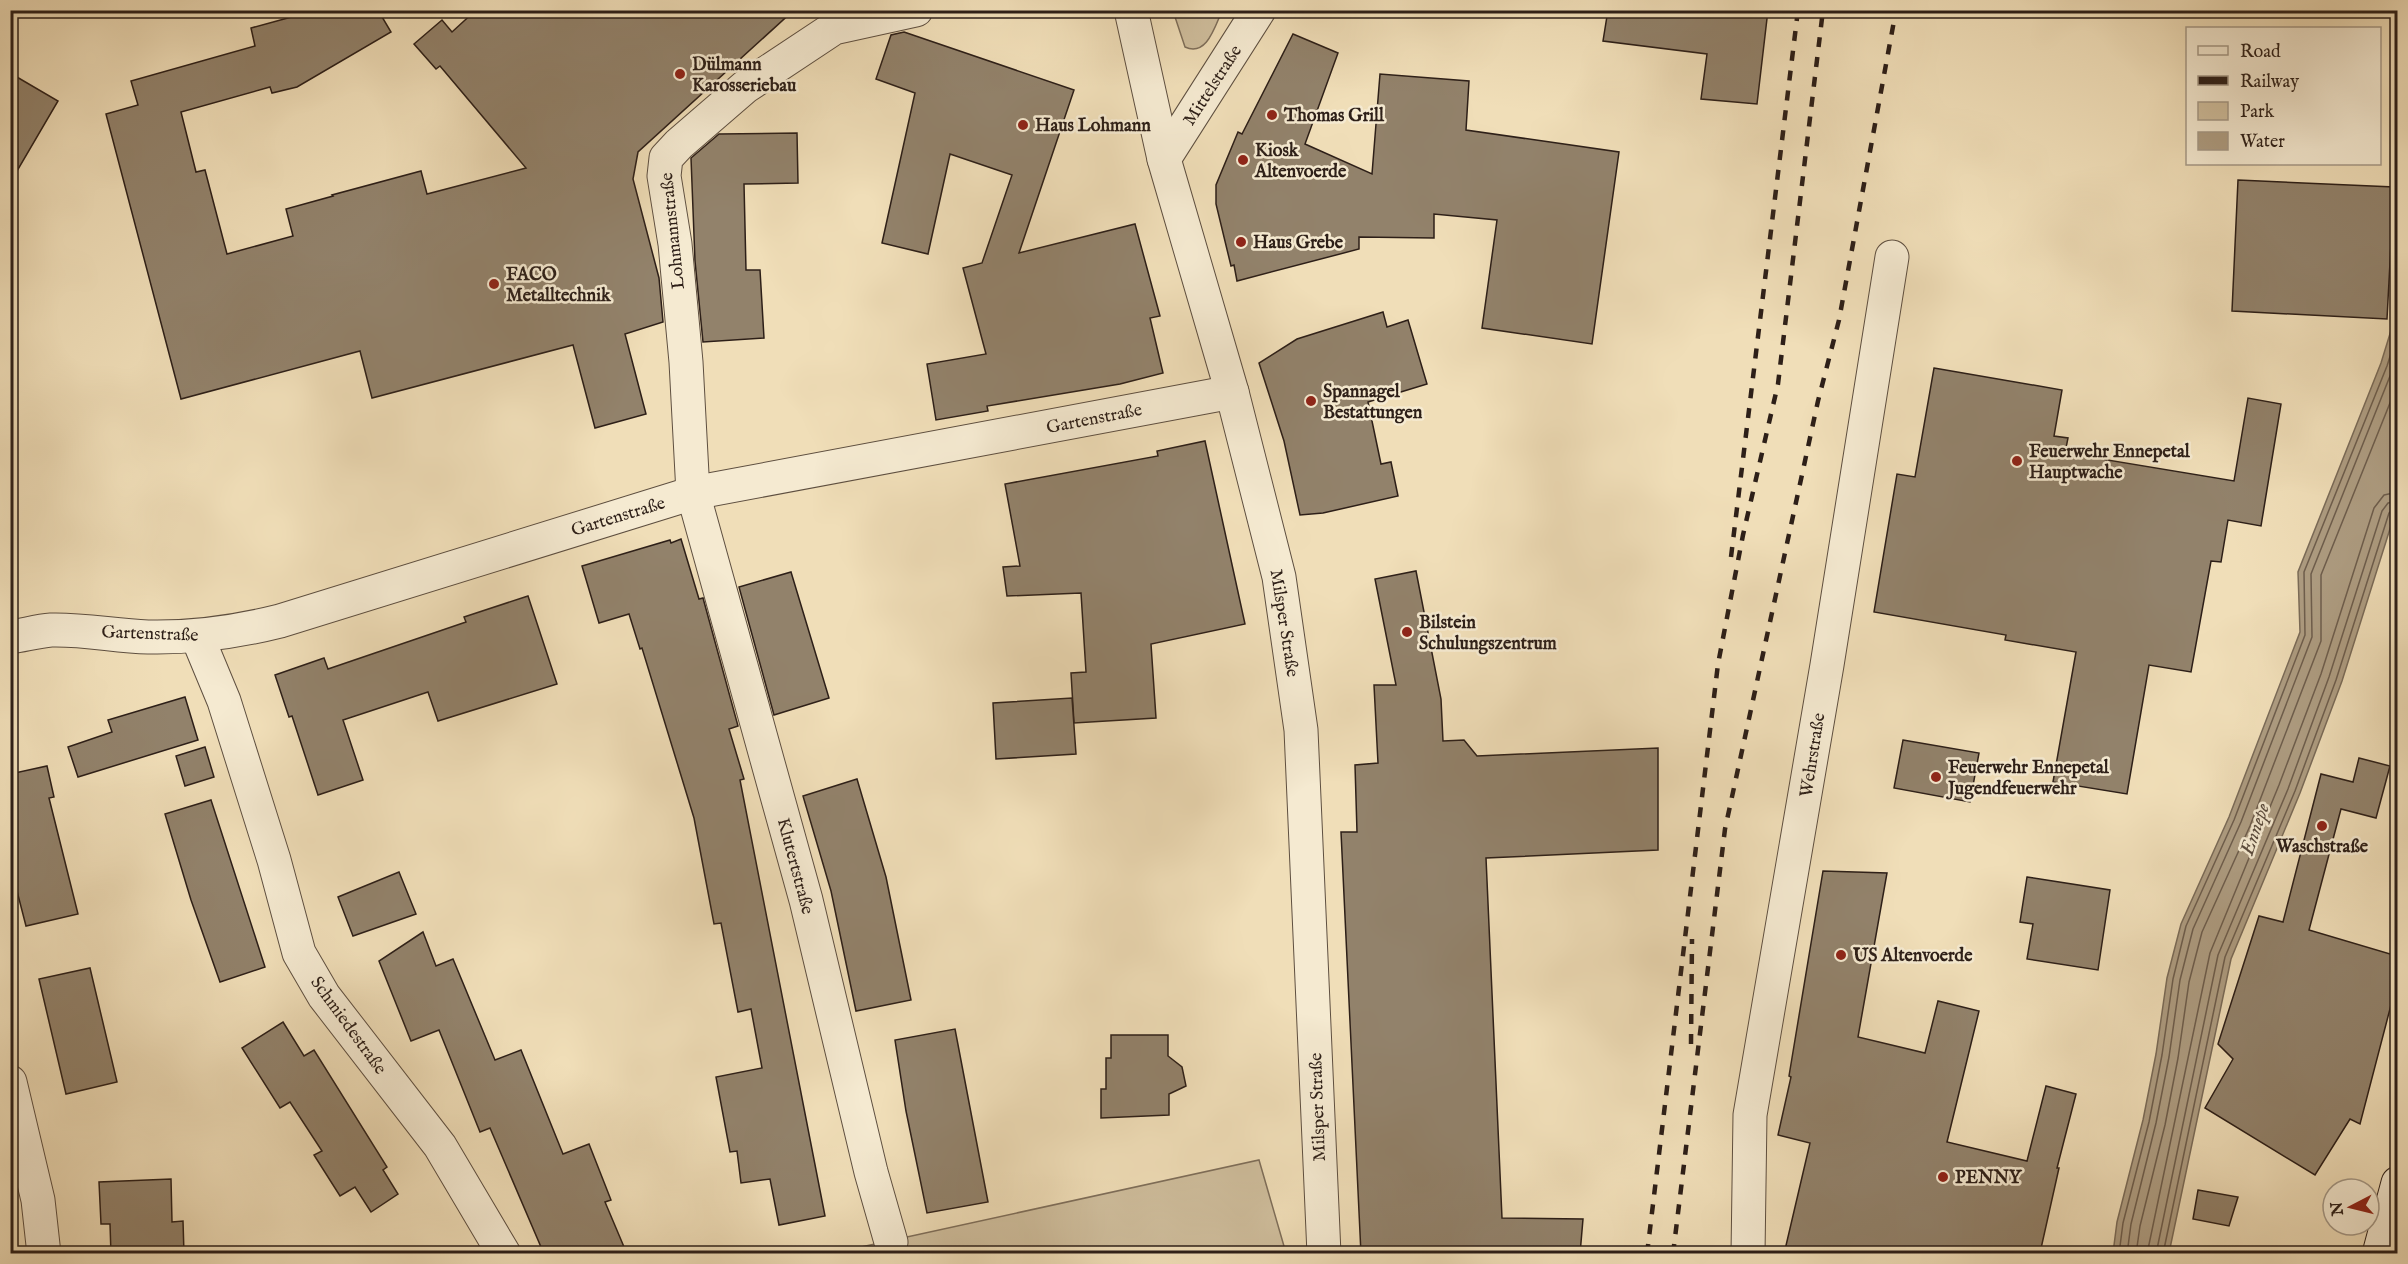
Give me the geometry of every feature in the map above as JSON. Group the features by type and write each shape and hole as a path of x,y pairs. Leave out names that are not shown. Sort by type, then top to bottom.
{"street":[{"name":"Lohmannstraße","path":"693,493 686,362 675,244 664,176 666,158 745,87 834,28 916,10"},
{"name":"Milsper Straße","path":"1131,10 1164,159 1232,392 1279,577 1301,730 1324,1254"},
{"name":"Mittelstraße","path":"1164,159 1259,10"},
{"name":"Wehrstraße","path":"1748,1254 1750,1114 1827,665 1892,257"},
{"name":"Gartenstraße","path":"10,637 50,630 89,631 146,637 197,636 246,630 693,493 1232,392"},
{"name":"Klutertstraße","path":"693,493 806,900 871,1172 891,1242"},
{"name":"Schmiedestraße","path":"197,636 224,701 299,952 324,996 440,1146 504,1254"},
{"path":"10,1082 38,1200 44,1254"},
{"path":"2379,1254 2397,1183"}],"green space":[{"path":"1173,10 1222,11 1205,44 1193,49 1185,47"},
{"path":"1259,1160 1286,1253 829,1254"}],"water":[{"name":"Ennepe","path":"2397,311 2398,506 2342,681 2300,793 2231,959 2169,1253 2113,1253 2117,1222 2143,1120 2156,1054 2167,978 2181,924 2229,817 2300,632 2298,572 2381,363"}],"building":[{"path":"304,10 378,10 391,32 297,87 272,93 270,87 181,112 196,172 205,170 227,254 293,236 286,209 332,195 421,171 427,194 526,168 440,66 436,69 414,44 442,20 452,32 476,10 794,10 638,152 633,179 659,278 663,322 625,334 646,414 595,428 573,345 372,398 360,351 181,399 106,114 138,105 131,81 255,46 251,28 295,16"},
{"path":"1608,10 1768,10 1757,104 1701,99 1707,54 1603,41"},
{"path":"904,32 1074,90 1019,253 1135,224 1160,316 1150,318 1163,373 1120,384 987,406 988,411 936,420 927,364 986,354 963,268 982,263 1012,175 950,154 928,254 882,243 915,93 876,79 891,35"},
{"path":"1293,34 1338,53 1305,144 1372,174 1380,74 1469,81 1466,130 1619,152 1592,344 1482,328 1497,220 1434,214 1434,238 1359,237 1359,249 1237,281 1234,265 1231,266 1216,204 1216,185 1238,132 1242,134"},
{"path":"10,73 58,101 10,183"},
{"path":"797,133 798,183 744,184 746,270 760,270 764,338 703,342 695,261 691,158 719,134"},
{"path":"2238,180 2394,187 2387,319 2232,311"},
{"path":"1383,312 1387,327 1408,320 1427,384 1368,402 1381,464 1391,462 1398,496 1323,513 1300,515 1284,441 1259,363 1297,339"},
{"path":"1934,368 2062,390 2054,436 2068,438 2065,453 2234,481 2248,398 2281,404 2261,526 2228,520 2221,562 2211,561 2191,672 2149,665 2127,794 2053,782 2076,652 2005,640 2006,635 1874,612 1897,474 1915,477"},
{"path":"1205,441 1245,624 1151,644 1156,718 1074,723 1071,673 1086,672 1081,593 1007,596 1003,567 1020,566 1005,484 1158,456 1157,451"},
{"path":"681,539 699,599 703,598 738,726 729,729 744,779 740,780 825,1216 779,1225 770,1179 741,1183 737,1151 730,1152 716,1077 762,1068 751,1009 738,1012 721,923 714,924 694,818 642,648 640,649 629,614 599,623 582,566 670,540 671,543"},
{"path":"1416,571 1441,699 1443,741 1464,740 1477,756 1658,748 1658,850 1486,858 1502,1218 1583,1219 1580,1254 1361,1254 1341,832 1357,832 1355,765 1378,763 1374,685 1396,685 1375,579"},
{"path":"791,572 829,698 774,715 739,587"},
{"path":"528,596 557,684 438,721 428,692 343,720 363,780 318,795 292,716 289,717 275,675 324,658 328,669 466,622 464,617"},
{"path":"185,697 198,740 78,777 68,747 112,732 108,720"},
{"path":"1072,698 1076,754 996,759 993,703"},
{"name":"Feuerwehr Ennepetal Jugendfeuerwehr","path":"1903,740 1979,753 1970,802 1894,788"},
{"path":"205,747 214,777 185,786 176,756"},
{"path":"2359,758 2390,766 2376,818 2341,809 2309,930 2397,956 2397,982 2360,1124 2350,1119 2315,1175 2205,1108 2233,1059 2218,1044 2259,916 2283,922 2321,774 2353,782"},
{"path":"47,766 54,797 49,798 78,914 26,926 10,864 10,774"},
{"path":"857,779 886,877 911,1000 856,1011 831,891 803,796"},
{"path":"211,800 265,967 220,982 191,900 165,814"},
{"path":"1823,871 1887,873 1858,1037 1925,1053 1938,1001 1979,1011 1947,1142 2027,1161 2046,1086 2076,1094 2057,1168 2059,1168 2040,1253 1784,1254 1810,1143 1778,1135 1791,1077 1789,1076"},
{"path":"399,872 416,914 353,936 338,897"},
{"path":"2027,877 2110,890 2098,970 2027,959 2033,924 2020,922"},
{"path":"423,932 436,966 453,959 495,1060 521,1050 563,1154 589,1144 611,1200 605,1202 627,1254 544,1254 490,1128 480,1132 439,1030 411,1041 379,961"},
{"path":"90,968 117,1082 66,1094 39,979"},
{"path":"283,1022 304,1056 314,1050 387,1167 383,1170 398,1194 371,1212 355,1187 340,1196 314,1155 322,1151 290,1102 280,1108 242,1048"},
{"path":"955,1029 988,1202 927,1213 906,1111 895,1040"},
{"path":"1111,1035 1168,1035 1168,1056 1182,1067 1186,1086 1169,1094 1169,1115 1101,1118 1101,1089 1106,1089 1106,1058 1111,1058"},
{"path":"171,1179 172,1222 183,1221 184,1254 111,1254 110,1224 101,1224 99,1182"},
{"path":"2198,1190 2238,1197 2229,1226 2193,1219"}],"railway":[{"path":"1731,557 1798,10"},
{"path":"1647,1254 1718,664 1743,535 1778,384 1823,10"},
{"path":"1673,1254 1725,829 1818,401 1839,320 1896,10"},
{"path":"1691,1044 1692,939"}],"place":[{"name":"Dülmann Karosseriebau","path":"680,74"},
{"name":"Thomas Grill","path":"1272,115"},
{"name":"Haus Lohmann","path":"1023,125"},
{"name":"Kiosk Altenvoerde","path":"1243,160"},
{"name":"Haus Grebe","path":"1241,242"},
{"name":"FACO Metalltechnik","path":"494,284"},
{"name":"Spannagel Bestattungen","path":"1311,401"},
{"name":"Feuerwehr Ennepetal Hauptwache","path":"2017,461"},
{"name":"Bilstein Schulungszentrum","path":"1407,632"},
{"name":"Feuerwehr Ennepetal Jugendfeuerwehr","path":"1936,777"},
{"name":"Waschstraße","path":"2322,826"},
{"name":"US Altenvoerde","path":"1841,955"},
{"name":"PENNY","path":"1943,1177"}]}
